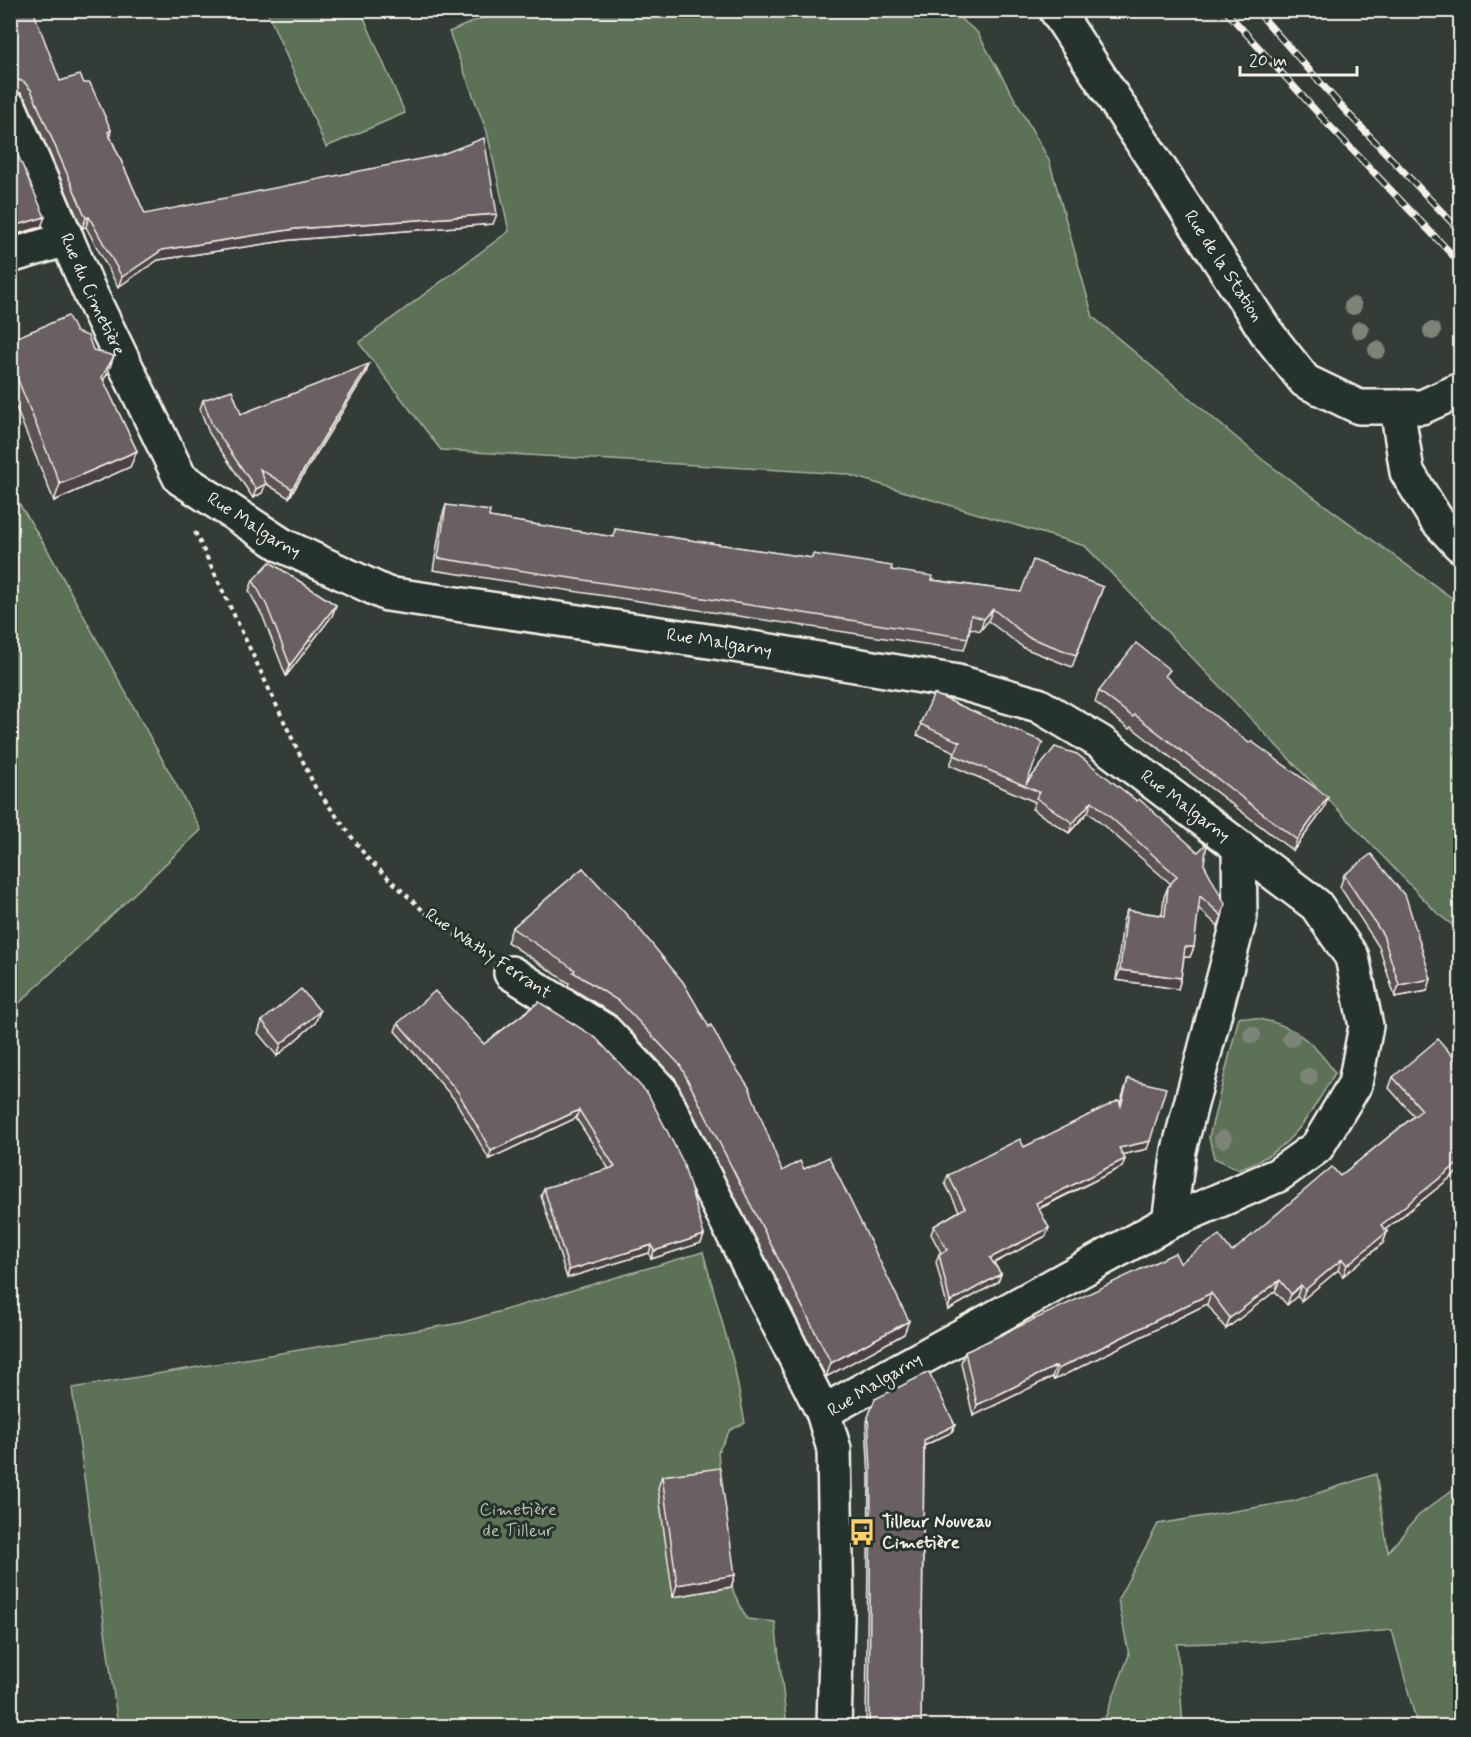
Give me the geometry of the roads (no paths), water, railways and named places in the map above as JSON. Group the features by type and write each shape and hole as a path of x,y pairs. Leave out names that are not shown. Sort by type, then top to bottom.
{"street":[{"name":"Rue de la Station","path":"1056,10 1267,333 1305,381 1359,407 1422,407 1461,390"},
{"name":"Rue du Cimetière","path":"10,108 91,295 180,478"},
{"path":"10,256 67,239"},
{"path":"1397,407 1407,472 1436,519 1461,545"},
{"name":"Rue Malgarny","path":"180,478 282,545 387,594 715,642 957,682 1038,705 1100,742 1316,905 1352,957 1366,1026 1356,1084 1317,1147 1278,1175 1169,1222 823,1412 834,1449 837,1616 834,1726"},
{"name":"Rue Malgarny","path":"1169,1222 1179,1150 1240,916 1239,849"},
{"name":"Rue Wathy Ferrant","path":"511,973 605,1031 661,1091 823,1412"}],"railway":[{"path":"1225,10 1325,121 1460,263"},
{"path":"1256,10 1343,108 1460,231"}],"place":[{"name":"Tilleur Nouveau Cimetière","path":"862,1532"}],"park label":[{"name":"Cimetière de Tilleur","path":"518,1520"}]}
